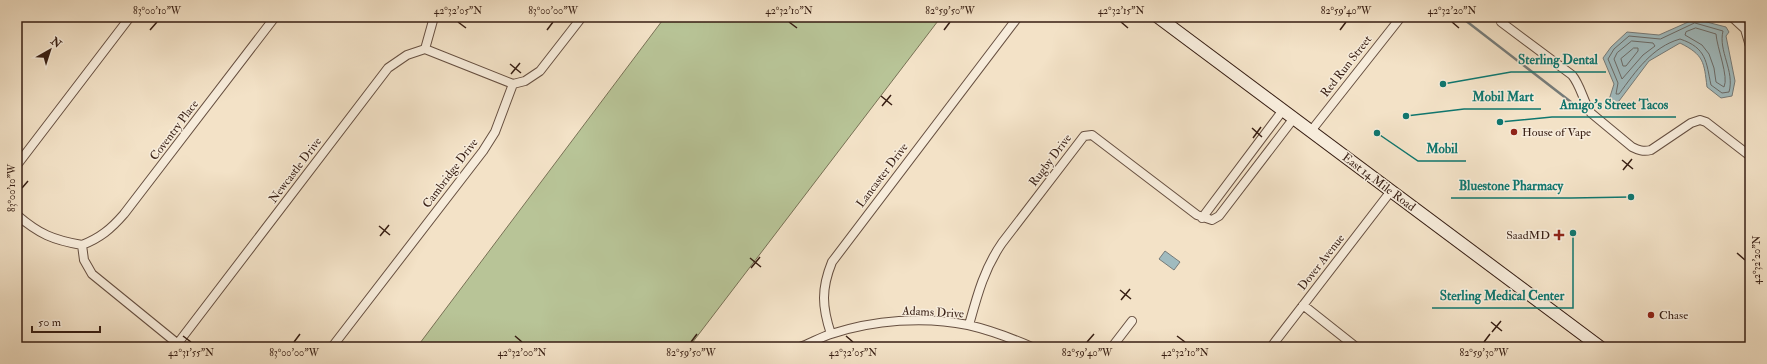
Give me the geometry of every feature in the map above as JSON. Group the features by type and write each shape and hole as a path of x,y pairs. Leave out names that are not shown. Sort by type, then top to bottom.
{"main road":[{"name":"East 14 Mile Road","path":"1158,17 1600,347"}],"street":[{"path":"17,165 130,17"},
{"name":"Coventry Place","path":"82,245 93,241 108,232 124,214 275,17"},
{"path":"434,17 425,49 513,84 525,81 540,71 582,17"},
{"name":"Lancaster Drive","path":"831,334 823,301 826,275 832,262 1018,17"},
{"name":"Red Run Street","path":"1311,131 1401,17"},
{"path":"1732,17 1744,29 1750,46"},
{"path":"1503,19 1572,75 1577,81 1586,106 1591,113 1632,147 1639,151 1650,150 1691,122 1700,120 1706,122 1750,156"},
{"name":"Newcastle Drive","path":"177,345 388,68 406,55 425,49"},
{"name":"Cambridge Drive","path":"332,347 483,150 495,132 513,84"},
{"path":"1283,110 1202,218 1212,220 1219,216 1294,118"},
{"name":"Rugby Drive","path":"969,325 978,290 992,258 1084,136 1092,135 1202,218"},
{"name":"Dover Avenue","path":"1270,347 1391,191"},
{"path":"17,215 36,230 55,240 82,245 84,260 92,274 116,296 177,345"},
{"path":"1303,305 1356,347"},
{"path":"1112,347 1132,321"},
{"name":"Adams Drive","path":"831,334 871,324 897,322 944,322 969,325 994,332 1032,347"},
{"path":"800,347 831,334"}],"green space":[{"path":"665,17 941,17 689,347 417,347"}],"water":[{"path":"1695,19 1726,27 1729,32 1726,36 1735,81 1732,96 1721,98 1707,87 1705,71 1701,60 1694,51 1680,43 1649,61 1619,101 1613,105 1608,103 1614,84 1603,58 1611,47 1627,32 1659,35"},
{"path":"1165,251 1180,262 1174,270 1159,259"}],"waterway":[{"path":"1461,17 1571,102"}],"place":[{"name":"Sterling Dental","path":"1443,84"},
{"name":"Mobil Mart","path":"1406,116"},
{"name":"Amigo's Street Tacos","path":"1500,122"},
{"name":"House of Vape","path":"1514,132"},
{"name":"Mobil","path":"1377,133"},
{"name":"Bluestone Pharmacy","path":"1631,197"},
{"name":"Sterling Medical Center","path":"1573,233"},
{"name":"SaadMD","path":"1559,235"},
{"name":"Chase","path":"1651,315"}]}
